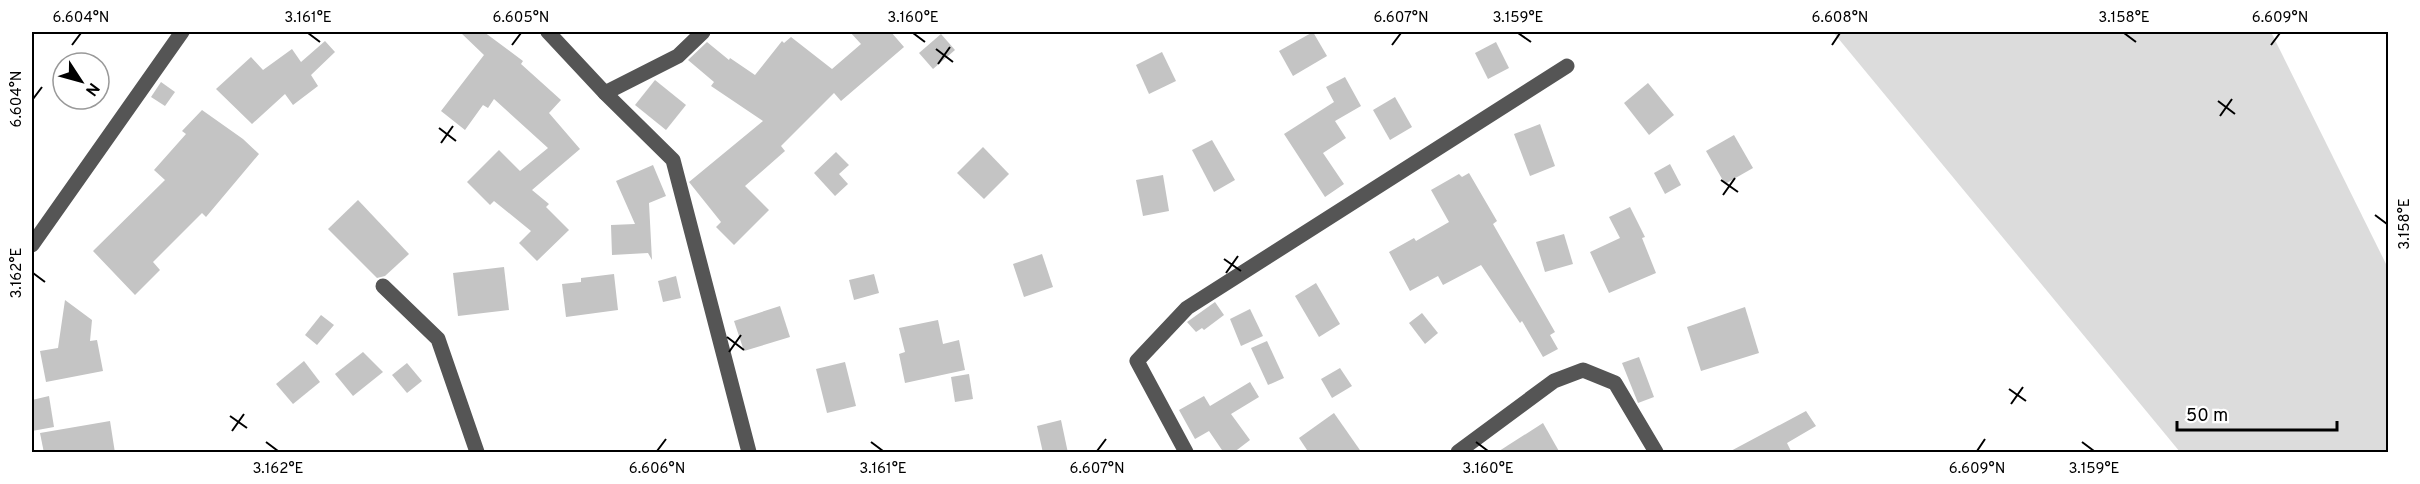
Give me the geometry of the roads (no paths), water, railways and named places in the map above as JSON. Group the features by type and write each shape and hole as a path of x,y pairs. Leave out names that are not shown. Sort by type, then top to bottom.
{"street":[{"path":"32,245 182,32"},
{"path":"548,32 605,93 673,160 749,453"},
{"path":"605,93 678,56 703,32"},
{"path":"1186,453 1137,361 1187,308 1567,66"},
{"path":"383,286 438,339 477,453"},
{"path":"1458,453 1554,381 1583,370 1615,384 1656,453"}]}
